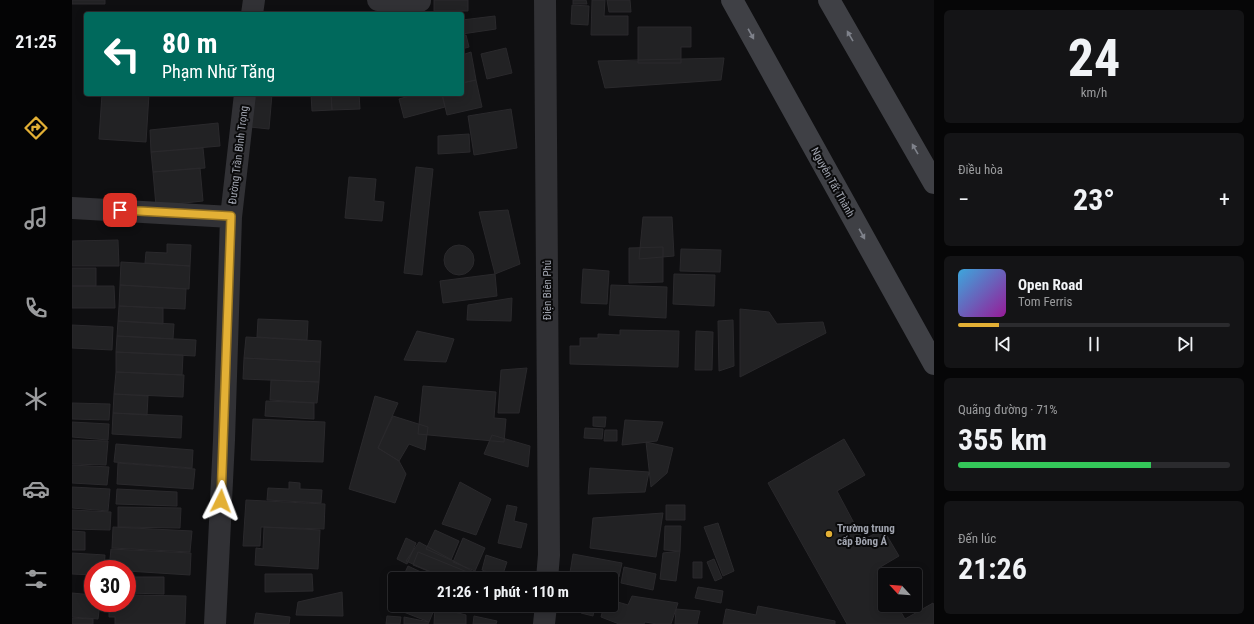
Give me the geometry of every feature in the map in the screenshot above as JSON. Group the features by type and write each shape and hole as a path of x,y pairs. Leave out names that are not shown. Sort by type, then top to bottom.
{"main road":[{"name":"Nguyễn Tất Thành","path":"732,0 934,364"},
{"path":"829,0 934,183"}],"street":[{"path":"252,12 254,0"},
{"path":"378,0 420,1"},
{"name":"Điện Biên Phủ","path":"545,0 549,548 547,572"},
{"name":"Đường Trần Bình Trọng","path":"215,624 224,440 231,216 245,96"},
{"path":"72,208 231,216"},
{"path":"544,624 545,612"}],"building":[{"path":"72,0 105,0 105,4 72,4"},
{"path":"434,0 468,0 468,11 434,11"},
{"path":"573,0 586,0 587,4 573,4"},
{"path":"592,0 605,0 604,16 628,16 628,35 591,35"},
{"path":"607,0 630,0 631,12 609,12"},
{"path":"572,5 589,6 588,25 571,24"},
{"path":"495,16 496,29 464,34 464,20"},
{"path":"638,27 691,27 691,47 681,47 681,63 638,63"},
{"path":"466,35 469,47 464,48 464,36"},
{"path":"506,48 512,73 487,79 481,54"},
{"path":"471,52 476,80 464,83 464,54"},
{"path":"724,58 721,80 605,88 598,61"},
{"path":"476,80 482,107 447,115 442,96 464,96 464,83"},
{"path":"102,96 149,96 146,142 99,139"},
{"path":"253,96 272,96 269,129 250,127"},
{"path":"311,96 331,96 332,110 312,111"},
{"path":"331,96 359,96 360,109 332,110"},
{"path":"409,96 442,96 445,107 404,118 399,99"},
{"path":"511,109 517,148 474,155 468,116"},
{"path":"218,123 220,146 151,152 150,130"},
{"path":"469,134 470,152 438,154 438,136"},
{"path":"203,148 205,168 153,172 151,152"},
{"path":"416,167 433,169 422,275 404,273"},
{"path":"200,168 203,201 156,206 153,172"},
{"path":"349,177 376,179 374,201 384,202 382,221 345,218"},
{"path":"508,210 520,264 495,274 479,212"},
{"path":"643,217 672,217 674,256 639,259"},
{"path":"118,240 119,266 72,266 72,241"},
{"path":"167,244 191,245 190,266 145,263 146,252 167,253"},
{"path":"459,245 470,249 474,260 470,271 459,275 448,271 444,260 448,249"},
{"path":"663,247 663,282 629,283 629,248"},
{"path":"681,249 721,250 720,272 680,271"},
{"path":"121,262 190,266 189,289 120,285"},
{"path":"72,268 96,268 96,286 72,286"},
{"path":"583,269 609,271 607,304 581,303"},
{"path":"495,274 497,296 443,303 440,281"},
{"path":"674,274 715,275 714,306 673,304"},
{"path":"120,285 186,289 185,309 119,306"},
{"path":"611,285 667,287 666,318 609,315"},
{"path":"72,286 114,286 115,308 72,308"},
{"path":"512,298 511,321 467,320 468,305"},
{"path":"119,306 163,308 163,324 118,321"},
{"path":"740,309 769,312 777,324 823,322 826,333 740,377"},
{"path":"258,319 308,321 307,340 257,337"},
{"path":"733,320 734,366 719,371 718,321"},
{"path":"118,321 174,324 173,339 117,336"},
{"path":"72,325 113,327 112,350 72,348"},
{"path":"620,330 679,331 678,367 570,364 570,346 580,346 580,338 598,338 598,334 620,335"},
{"path":"417,331 454,339 446,362 404,360"},
{"path":"696,331 713,332 712,370 695,370"},
{"path":"117,336 196,340 195,356 116,352"},
{"path":"246,337 321,341 320,362 244,358"},
{"path":"116,352 183,355 182,375 116,372"},
{"path":"244,358 320,362 319,382 243,379"},
{"path":"527,368 519,413 498,413 501,370"},
{"path":"116,372 184,375 183,397 114,394"},
{"path":"271,380 319,382 317,403 270,400"},
{"path":"423,386 496,392 494,418 506,419 504,442 418,434"},
{"path":"114,394 148,396 147,415 113,413"},
{"path":"375,396 398,403 378,448 399,461 406,474 395,503 349,489"},
{"path":"266,401 314,403 314,419 265,416"},
{"path":"72,403 110,404 109,420 72,419"},
{"path":"113,413 182,416 181,438 112,434"},
{"path":"393,416 428,427 425,450 409,444 399,461 378,448"},
{"path":"593,417 606,417 605,427 593,426"},
{"path":"253,419 325,422 323,462 251,460"},
{"path":"625,420 663,422 657,441 622,445"},
{"path":"72,422 109,424 108,440 72,437"},
{"path":"585,428 603,429 602,439 584,438"},
{"path":"605,430 617,430 617,441 604,441"},
{"path":"492,435 530,446 528,467 484,454"},
{"name":"Trường trung cấp Đông Á","path":"844,439 865,475 837,491 863,540 883,529 899,556 877,569 878,612 901,612 905,619 917,612 922,612 922,609 933,603 934,624 847,624 768,483"},
{"path":"72,440 108,441 106,465 72,464"},
{"path":"646,442 673,448 667,473 651,487"},
{"path":"116,444 193,450 192,468 114,462"},
{"path":"118,463 195,469 193,489 117,484"},
{"path":"72,465 109,467 107,485 72,483"},
{"path":"590,468 649,472 645,492 588,494"},
{"path":"289,482 300,483 300,489 322,490 321,503 267,500 268,488 289,489"},
{"path":"460,482 491,499 476,535 442,524"},
{"path":"72,487 110,489 108,511 72,508"},
{"path":"117,489 177,492 177,506 116,504"},
{"path":"246,500 325,504 324,529 261,527 260,546 243,546"},
{"path":"507,505 517,507 514,521 527,524 521,548 498,543"},
{"path":"666,505 685,505 685,520 666,520"},
{"path":"118,507 181,508 180,528 118,527"},
{"path":"72,510 111,512 110,530 72,529"},
{"path":"663,513 656,557 590,548 593,518"},
{"path":"718,523 734,571 723,576 704,527"},
{"path":"665,526 681,526 680,551 664,550"},
{"path":"113,527 192,531 190,552 112,548"},
{"path":"264,527 320,530 318,569 255,565 256,548 263,549"},
{"path":"435,530 459,541 451,560 426,549"},
{"path":"72,531 85,532 85,550 72,550"},
{"path":"406,538 416,543 407,564 397,559"},
{"path":"463,538 485,548 475,571 453,562"},
{"path":"419,542 474,572 431,572 406,561"},
{"path":"111,549 191,553 190,575 136,572 136,560 110,560"},
{"path":"680,551 676,581 660,579 663,553"},
{"path":"418,552 467,572 430,572 413,565"},
{"path":"72,553 105,555 105,560 84,560 84,575 72,574"},
{"path":"573,554 622,563 619,577 618,572 570,572"},
{"path":"486,555 507,562 504,572 488,572 482,570"},
{"path":"714,559 722,578 715,581 707,562"},
{"path":"693,562 702,562 702,578 693,578"},
{"path":"408,566 421,572 405,572"},
{"path":"624,567 656,574 653,590 621,583"},
{"path":"265,574 312,574 313,591 265,592"},
{"path":"136,577 164,577 164,594 136,593"},
{"path":"698,587 723,591 721,603 695,598"},
{"path":"342,592 343,616 296,615 298,602"},
{"path":"72,593 84,594 84,612 99,612 98,619 72,617"},
{"path":"136,595 186,596 185,624 115,624 115,617 109,617 109,612 136,612"},
{"path":"632,596 678,603 671,624 645,622 644,624 619,624 601,617 602,612 618,612 618,602 628,605"},
{"path":"758,606 835,621 835,624 723,624 726,609 756,615"},
{"path":"676,609 700,611 697,624 675,624"},
{"path":"404,612 433,612 429,622"},
{"path":"435,612 454,612 466,615 466,624 434,624"},
{"path":"581,612 594,612 593,616"},
{"path":"256,613 290,617 289,624 254,624"},
{"path":"387,616 401,617 400,624 386,624"},
{"path":"474,616 497,621 496,624 473,624"},
{"path":"404,617 429,622 428,624 404,624"},
{"path":"72,618 93,619 93,624 72,624"}],"place":[{"name":"Trường trung cấp Đông Á","path":"829,534"}],"route":[{"path":"120,210 231,216 221,501"}]}
